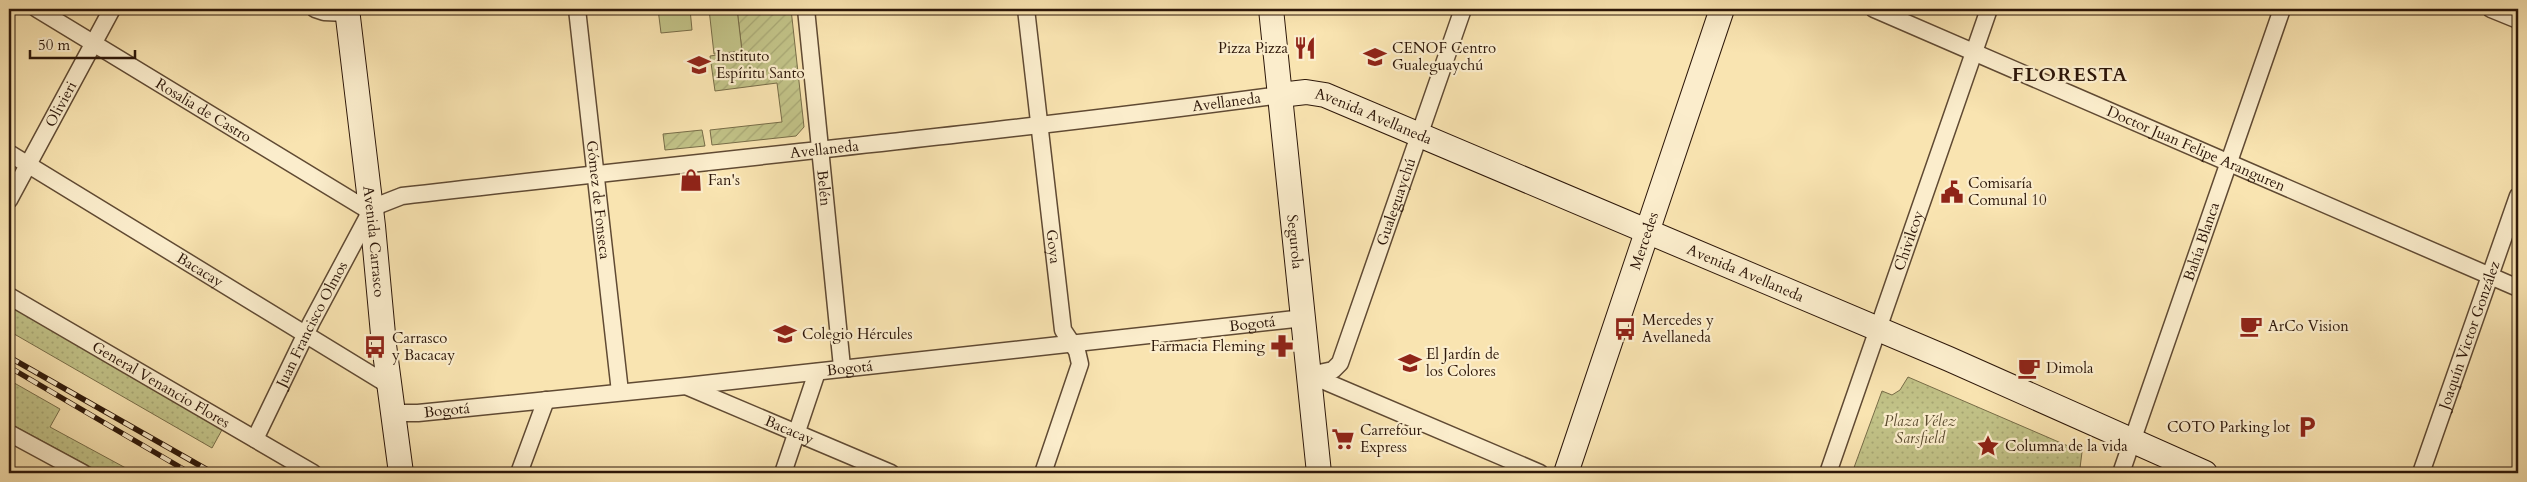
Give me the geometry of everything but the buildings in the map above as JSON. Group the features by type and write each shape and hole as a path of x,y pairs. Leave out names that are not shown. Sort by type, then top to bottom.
{"main road":[{"name":"Segurola","path":"1271,9 1319,473"},
{"name":"Mercedes","path":"1566,473 1722,9"},
{"name":"Avenida Carrasco","path":"347,11 401,473"},
{"name":"Avenida Avellaneda","path":"1280,95 1306,92 1325,95 1879,330 2205,473"}],"street":[{"name":"Rosalia de Castro","path":"37,9 371,212"},
{"name":"Olivieri","path":"9,200 112,9"},
{"path":"315,9 324,12 347,11"},
{"name":"Gómez de Fonseca","path":"577,9 597,173 620,392"},
{"name":"Belén","path":"806,9 842,367"},
{"name":"Goya","path":"1026,9 1063,330 1080,358 1078,374 1043,473"},
{"name":"Gualeguaychú","path":"1310,375 1333,370 1340,363 1463,9"},
{"name":"Doctor Juan Felipe Aranguren","path":"1874,9 2518,288"},
{"name":"Chivilcoy","path":"1828,473 1989,9"},
{"name":"Bahía Blanca","path":"2121,473 2282,9"},
{"path":"2491,9 2518,20"},
{"name":"Avellaneda","path":"371,212 379,205 402,196 597,173 820,151 1280,95"},
{"name":"Bacacay","path":"9,153 390,386"},
{"name":"Joaquín Victor González","path":"2421,473 2518,196"},
{"name":"Juan Francisco Olmos","path":"255,439 305,335 371,212"},
{"name":"General Venancio Flores","path":"9,296 313,473"},
{"name":"Bogotá","path":"393,413 686,386 817,372 842,367 1304,318"},
{"path":"782,473 817,372"},
{"path":"1310,375 1540,473"},
{"name":"Bacacay","path":"686,386 891,473"},
{"path":"519,473 546,400"},
{"path":"9,434 84,473"}],"green space":[{"path":"658,9 690,9 692,30 661,33"},
{"path":"709,9 737,9 742,51 714,54"},
{"path":"737,9 791,9 804,127 796,136 712,145 710,130 782,122 777,83 715,91 710,56 742,51"},
{"path":"702,130 705,146 665,150 663,134"},
{"path":"9,302 223,428 212,448 9,331"},
{"name":"Plaza Vélez Sarsfield","path":"1908,377 2082,452 2080,468 2083,473 1852,473 1882,391 1892,395 1900,390"},
{"path":"9,380 60,409 50,427 135,473 102,473 9,423"}],"railway":[{"path":"9,357 213,473"},
{"path":"9,367 190,473"}],"place":[{"name":"Pizza Pizza","path":"1305,48"},
{"name":"CENOF Centro Gualeguaychú","path":"1375,57"},
{"name":"Instituto Espíritu Santo","path":"699,65"},
{"name":"Fan's","path":"691,180"},
{"name":"Comisaría Comunal 10","path":"1952,192"},
{"name":"ArCo Vision","path":"2251,326"},
{"name":"Mercedes y Avellaneda","path":"1625,329"},
{"name":"Colegio Hércules","path":"785,334"},
{"name":"Farmacia Fleming","path":"1282,346"},
{"name":"Carrasco y Bacacay","path":"375,347"},
{"name":"El Jardín de los Colores","path":"1410,363"},
{"name":"Dimola","path":"2029,368"},
{"name":"COTO Parking lot","path":"2307,427"},
{"name":"Carrefour Express","path":"1343,439"},
{"name":"Columna de la vida","path":"1988,446"}],"district":[{"name":"FLORESTA","path":"2070,74"}]}
